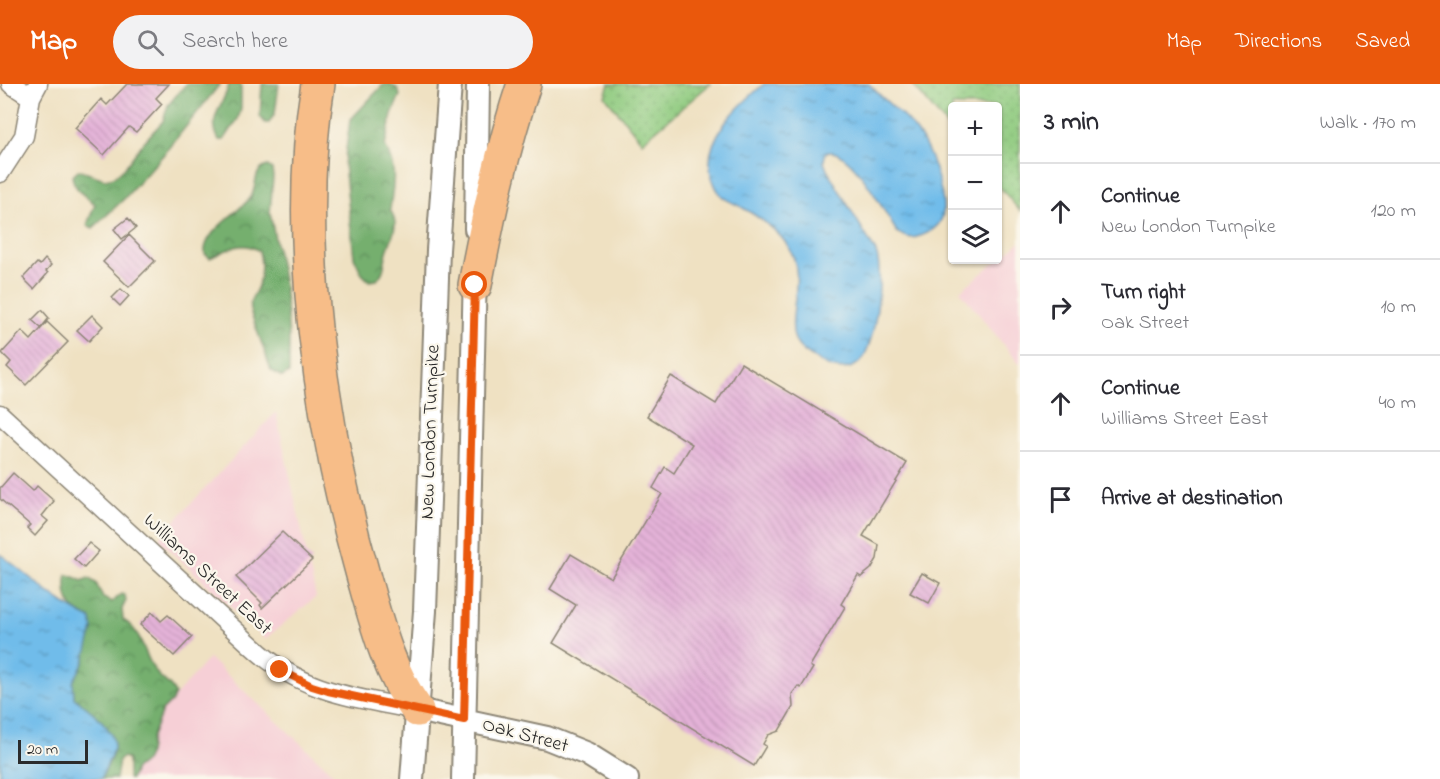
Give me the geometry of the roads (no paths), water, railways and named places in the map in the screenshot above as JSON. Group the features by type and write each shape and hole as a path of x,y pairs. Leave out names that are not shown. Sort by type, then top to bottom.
{"highway":[{"path":"318,84 312,134 310,239 314,303 326,410 347,518 374,615 407,696 417,710"},
{"path":"475,285 501,163 524,84"}],"street":[{"path":"0,173 24,136 35,91 11,84"},
{"name":"New London Turnpike","path":"412,779 426,598 438,250 450,84"},
{"name":"New London Turnpike","path":"463,779 478,84"},
{"name":"Williams Street East","path":"0,414 280,670 312,686 328,691 417,710"},
{"name":"Oak Street","path":"417,710 526,733 567,745 627,779"}],"water":[{"path":"764,84 869,84 918,133 927,148 937,176 943,205 941,219 927,233 908,237 897,232 866,182 845,158 835,153 825,153 824,162 827,170 876,252 878,263 879,290 872,336 863,358 849,368 838,369 827,366 799,347 793,334 796,271 794,258 788,246 762,220 723,197 712,178 711,150 716,137 733,113"},
{"path":"0,554 55,597 91,619 93,629 84,662 73,682 74,698 100,719 113,740 114,748 101,779 0,779"}]}
